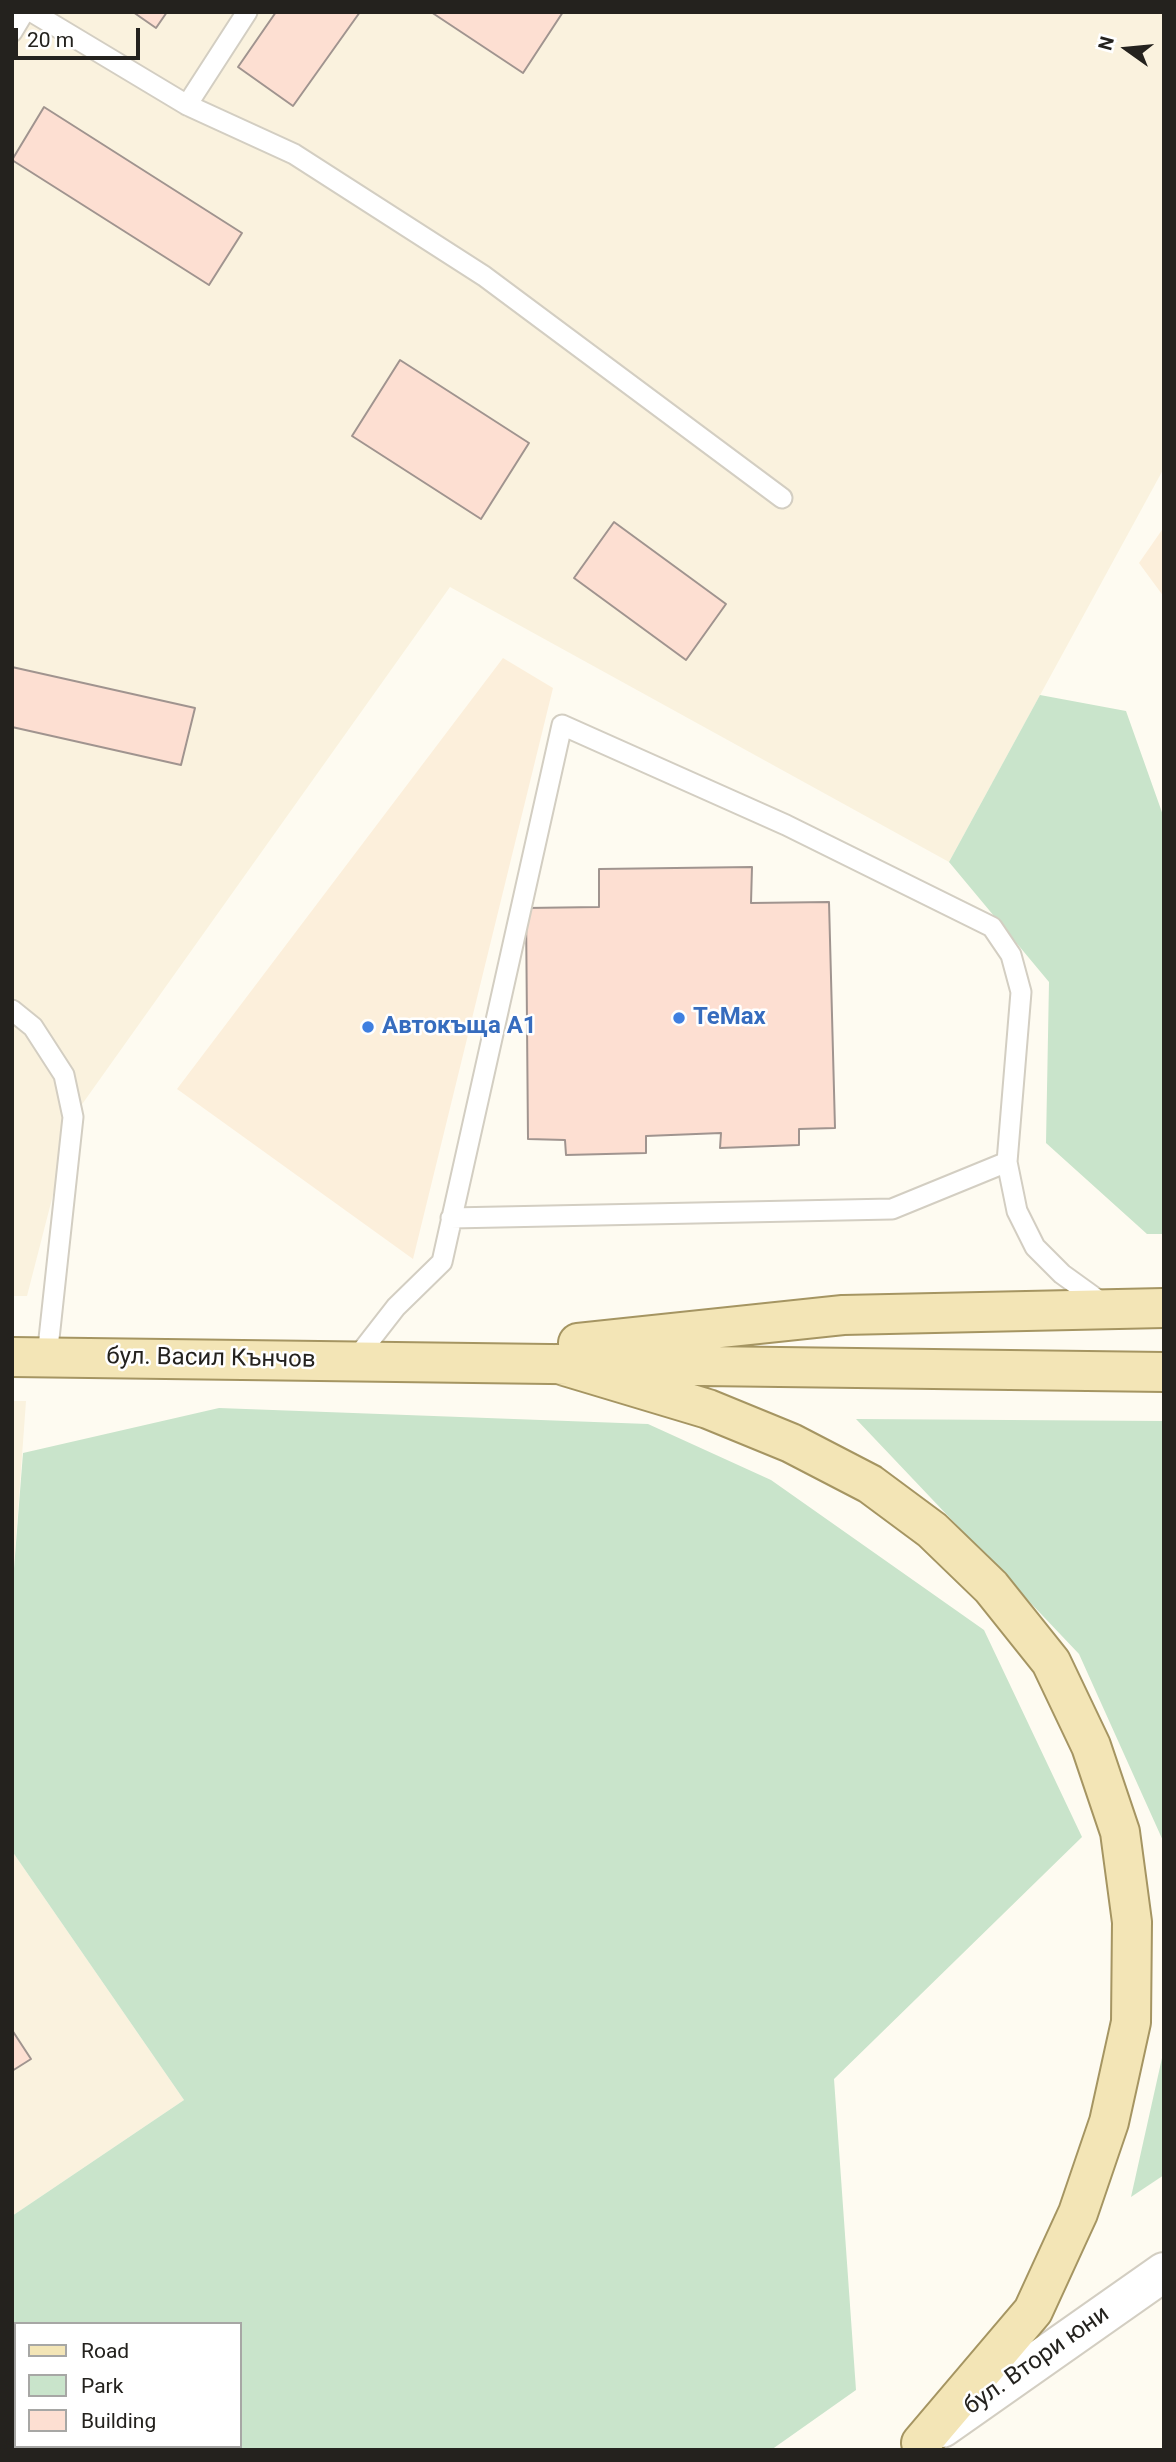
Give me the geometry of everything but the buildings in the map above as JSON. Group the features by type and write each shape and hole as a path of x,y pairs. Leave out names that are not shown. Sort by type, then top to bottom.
{"main road":[{"path":"409,1362 844,1315 1164,1308"},
{"name":"бул. Васил Кънчов","path":"30,1357 409,1362"},
{"path":"409,1362 1164,1373"},
{"path":"558,1364 708,1409 791,1443 870,1484 932,1530 991,1587 1051,1662 1091,1746 1120,1832 1132,1922 1131,2022 1109,2122 1078,2213 1033,2311 916,2446"}],"street":[{"name":"бул. Втори юни","path":"916,2446 1164,2272"}],"lane":[{"path":"12,32 24,12"},
{"path":"32,12 187,105 294,154 484,276 782,498"},
{"path":"187,105 247,12"},
{"path":"354,1361 396,1307 442,1262 562,725 786,825 992,928 1010,955 1021,992 1007,1162 1017,1211 1035,1247 1062,1274 1112,1310"},
{"path":"12,1010 33,1027 64,1075 73,1117 30,1357"},
{"path":"451,1218 892,1209 1007,1162"}],"shaded area":[{"path":"12,12 1164,12 1164,468 949,862 450,587 73,1117 27,1296 12,1296"},
{"path":"1164,527 1164,597 1139,563"},
{"path":"503,658 553,688 413,1259 177,1089"},
{"path":"12,1401 26,1401 12,1594"},
{"path":"12,1851 184,2100 12,2216"}],"green space":[{"path":"1040,695 1126,711 1164,818 1164,1234 1147,1234 1046,1143 1049,982 949,862"},
{"path":"219,1408 648,1424 771,1480 984,1630 1082,1837 834,2079 856,2390 771,2450 12,2450 12,2216 184,2100 12,1851 12,1594 23,1453"},
{"path":"856,1419 1164,1421 1164,1843 1079,1654"},
{"path":"1164,2049 1164,2175 1131,2197"}],"place":[{"name":"TeMax","path":"679,1018"},
{"name":"Автокъща А1","path":"368,1027"}]}
